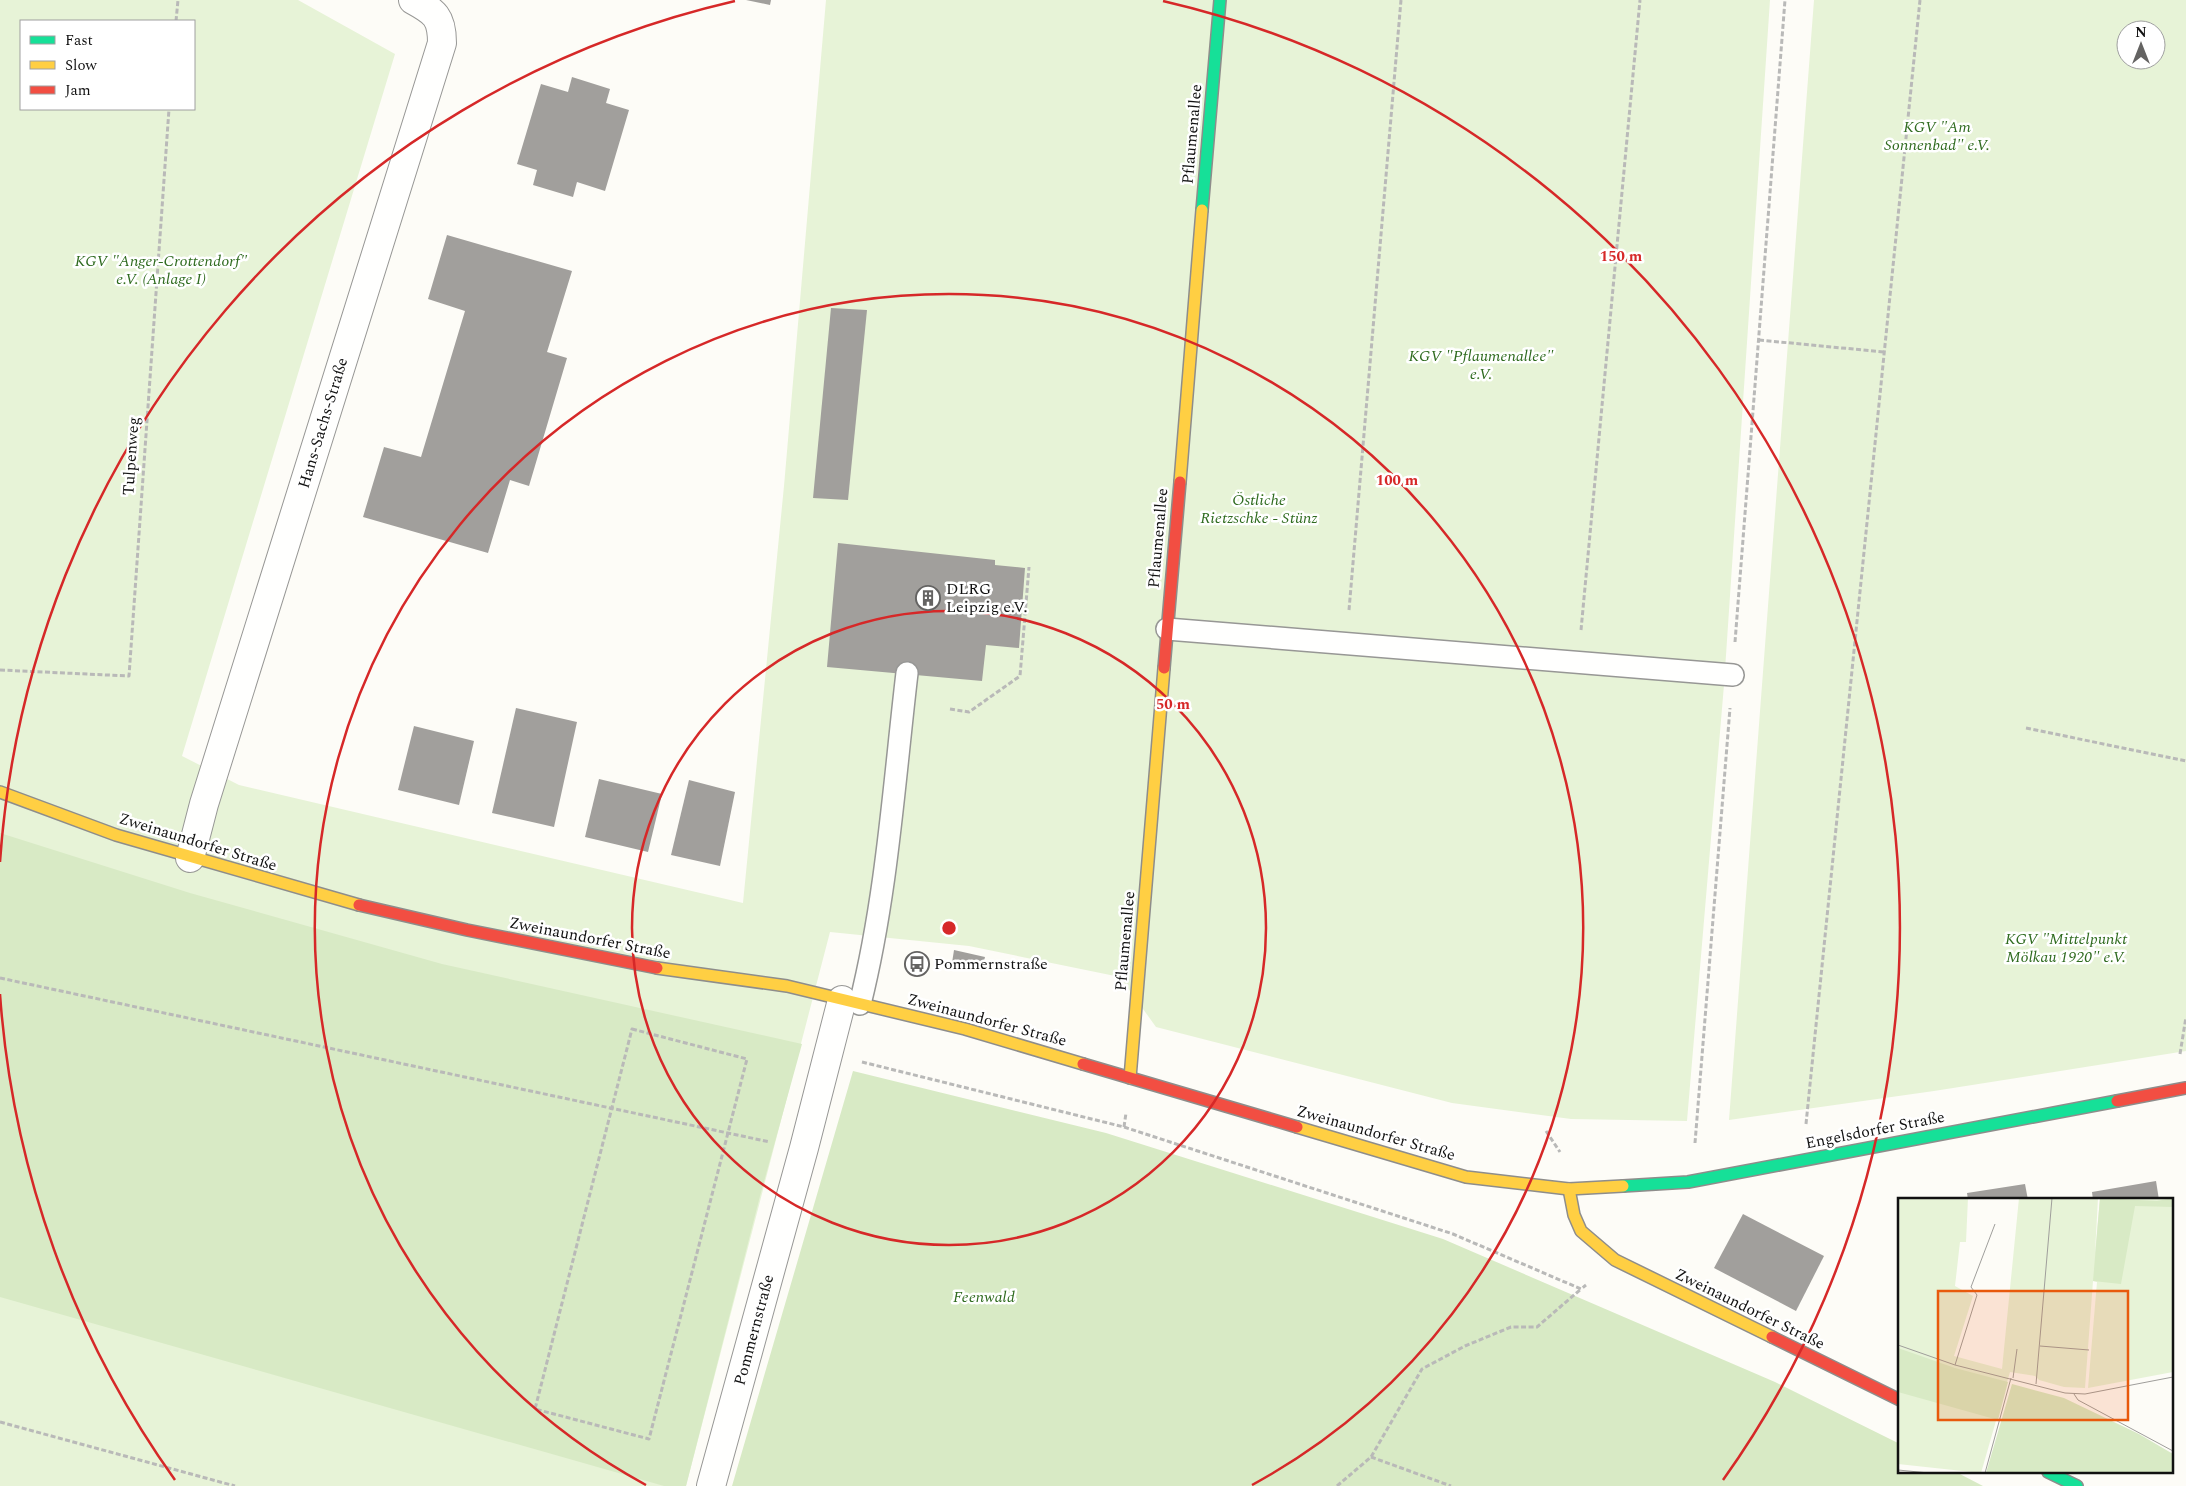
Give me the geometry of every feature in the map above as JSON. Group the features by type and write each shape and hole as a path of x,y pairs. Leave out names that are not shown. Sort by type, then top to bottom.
{"street":[{"name":"Hans-Sachs-Straße","path":"190,858 204,804 442,43 442,24 432,10 413,0"},
{"name":"Pflaumenallee","path":"1130,1078 1220,0"},
{"name":"Zweinaundorfer Straße","path":"0,792 116,835 333,899 467,930 672,971 787,986 965,1028 1466,1177 1569,1189 1572,1213 1576,1225 1589,1240 1615,1260 1898,1399"},
{"name":"Pommernstraße","path":"711,1486 828,1054 851,1002"},
{"name":"Engelsdorfer Straße","path":"1569,1189 1688,1182 2186,1088"},
{"path":"2052,1474 2077,1486"}],"lane":[{"path":"1167,629 1732,675"},
{"path":"851,1002 870,965 907,673"}],"path":[{"path":"176,20 178,0"},
{"path":"1346,644 1401,0"},
{"path":"1578,662 1640,0"},
{"path":"1740,580 1785,0"},
{"path":"1806,1129 1920,0"},
{"name":"Tulpenweg","path":"0,670 129,676 169,110"},
{"path":"1759,340 1884,352"},
{"path":"950,709 969,712 1020,676 1029,567"},
{"path":"2026,728 2186,761"},
{"path":"1694,1147 1728,737"},
{"path":"0,978 728,1134 804,1148"},
{"path":"2183,1035 2186,1017"},
{"path":"632,1029 747,1059 649,1439 534,1409 612,1109 632,1029"},
{"path":"828,1054 1124,1127 1453,1234 1581,1289"},
{"path":"1337,1486 1371,1456 1422,1369 1465,1346 1511,1327 1537,1327 1615,1260"},
{"path":"0,1422 235,1486"},
{"path":"1371,1456 1451,1486"}],"green space":[{"name":"Östliche Rietzschke - Stünz","path":"0,0 298,0 395,54 182,756 239,785 743,903 784,486 826,0 1770,0 1724,685 1687,1121 1571,1119 1452,1103 1156,1027 1120,977 969,946 830,932 686,1486 0,1486"},
{"path":"1814,0 2186,0 2186,1051 1934,1091 1729,1120"},
{"path":"0,833 190,893 442,964 802,1044 760,1196 686,1486 664,1486 0,1297"},
{"name":"Feenwald","path":"853,1071 1106,1133 1443,1239 1775,1382 1898,1443 1898,1474 1960,1474 1983,1486 732,1486"}],"building":[{"path":"746,0 771,0 770,5"},
{"path":"572,77 610,89 606,103 629,110 605,191 577,182 573,197 533,185 537,170 517,164 541,84 568,92"},
{"path":"447,235 572,271 547,352 567,358 529,486 510,480 488,553 363,517 384,447 421,457 465,311 428,299"},
{"path":"831,308 867,310 848,500 813,498"},
{"name":"DLRG Leipzig e.V.","path":"838,543 995,560 995,565 1025,568 1019,648 986,645 982,681 827,667"},
{"path":"516,708 577,722 554,827 492,813"},
{"path":"414,726 474,741 459,805 398,790"},
{"path":"599,779 662,794 648,852 585,837"},
{"path":"689,780 735,792 720,866 671,855"},
{"path":"954,950 985,957 982,969 952,963"},
{"path":"2156,1181 2159,1198 2093,1198 2092,1192"},
{"path":"2025,1184 2028,1198 1968,1198 1967,1193"},
{"path":"1743,1214 1824,1256 1796,1311 1714,1268"}],"traffic: fast":[{"path":"1202,210 1220,0"},
{"path":"1623,1186 1688,1182 2117,1101"},
{"path":"2052,1474 2077,1486"}],"traffic: slow":[{"path":"1180,482 1202,210"},
{"path":"1130,1078 1164,668"},
{"path":"0,792 116,835 359,905"},
{"path":"657,968 787,986 965,1029 1083,1064"},
{"path":"1297,1127 1466,1177 1569,1189 1623,1186"},
{"path":"1569,1189 1574,1215 1581,1231 1615,1260 1772,1337"}],"traffic: jam":[{"path":"1164,668 1180,482"},
{"path":"359,905 467,930 657,968"},
{"path":"1083,1064 1297,1127"},
{"path":"2117,1101 2186,1088"},
{"path":"1772,1337 1898,1399"}],"place":[{"name":"DLRG Leipzig e.V.","path":"928,598"},
{"name":"Pommernstraße","path":"917,964"}],"park label":[{"name":"KGV \"Am Sonnenbad\" e.V.","path":"1937,136"},
{"name":"KGV \"Anger-Crottendorf\" e.V. (Anlage I)","path":"161,270"},
{"name":"KGV \"Pflaumenallee\" e.V.","path":"1481,365"},
{"name":"KGV \"Mittelpunkt Mölkau 1920\" e.V.","path":"2066,948"}]}
